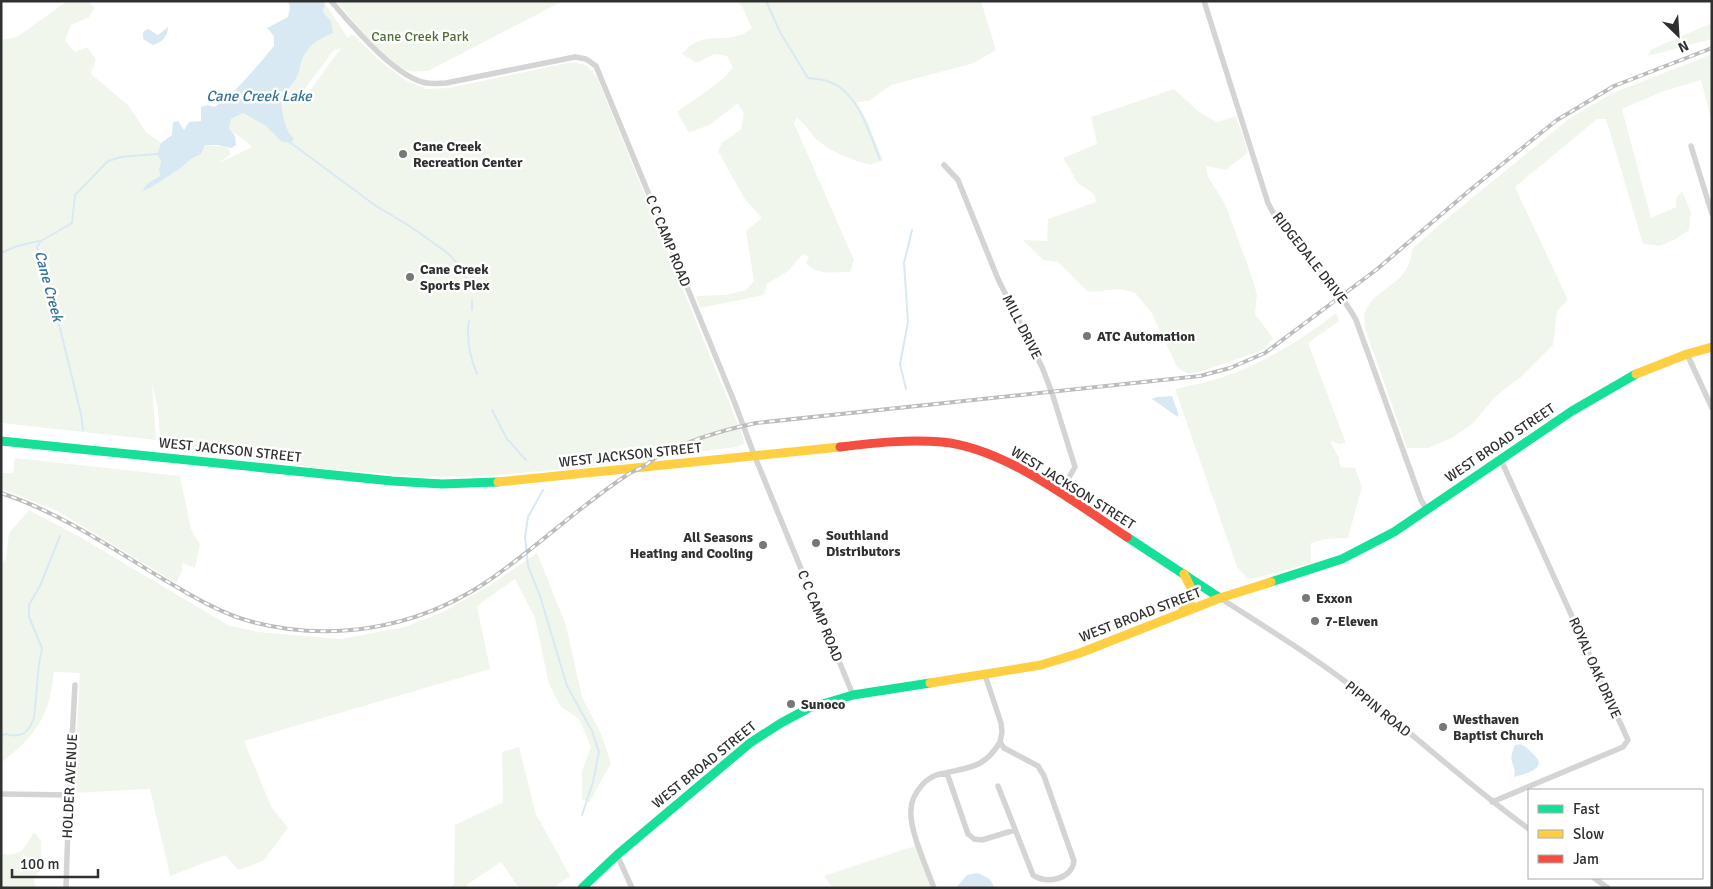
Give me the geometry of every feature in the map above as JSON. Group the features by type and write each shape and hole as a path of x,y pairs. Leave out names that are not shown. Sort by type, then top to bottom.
{"main road":[{"name":"WEST BROAD STREET","path":"582,888 617,855 750,743 809,708 853,695 1041,665 1080,653 1220,598 1342,559 1394,532 1572,411 1629,377 1651,366 1712,347"},
{"name":"WEST JACKSON STREET","path":"1,441 392,481 442,484 481,484 897,441 943,442 979,450 1013,465 1060,493 1220,598"},
{"path":"1179,614 1189,606 1193,592 1184,574"}],"street":[{"name":"C C CAMP ROAD","path":"331,1 386,59 412,78 427,83 446,83 575,57 586,59 596,66 734,401 754,457 853,695"},
{"name":"RIDGEDALE DRIVE","path":"1204,1 1268,203 1282,226 1341,296 1353,315 1421,500 1427,510"},
{"path":"1691,146 1712,214"},
{"name":"MILL DRIVE","path":"944,165 958,180 998,279 1052,392 1075,467 1060,493"},
{"path":"1687,354 1712,408"},
{"name":"ROYAL OAK DRIVE","path":"1492,802 1623,747 1628,740 1501,460"},
{"name":"PIPPIN ROAD","path":"1220,598 1328,669 1362,694 1492,802 1528,828"},
{"path":"934,888 913,829 911,807 920,787 927,779 982,763 989,758 1000,742 1001,723 985,675"},
{"name":"HOLDER AVENUE","path":"66,888 75,685"},
{"path":"998,786 1029,869 1033,875 1038,879 1056,879 1070,871 1074,861 1044,776 1038,766 1004,748 1000,742"},
{"path":"945,774 948,776 968,834 974,839 982,840 1015,830"},
{"path":"1,794 69,795"},
{"path":"617,855 632,888"},
{"path":"1595,879 1608,888"}],"green space":[{"name":"Cane Creek Sports Plex","path":"67,1 88,1 95,8 89,17 71,25 65,41 75,52 87,47 96,59 91,74 129,106 146,132 161,143 157,154 161,161 160,176 148,183 152,187 201,154 205,145 227,147 231,154 219,163 252,147 229,128 231,119 243,113 266,126 281,110 281,97 290,88 299,73 301,61 307,50 321,38 331,21 323,12 324,2 348,38 352,34 378,59 405,80 426,89 449,88 571,62 586,65 597,77 743,437 744,444 736,447 594,466 486,476 423,477 340,470 161,449 158,410 152,382 156,440 1,423 1,40 17,37","holes":["341,48 301,103 298,98 334,50"]},
{"name":"Cane Creek Park","path":"336,1 563,1 428,71 413,72 396,65 387,57"},
{"path":"737,1 981,1 996,50 974,63 891,85 869,101 857,102 883,160 870,165 848,158 828,148 816,139 797,118 794,123 854,260 850,272 821,272 806,263 809,257 803,254 788,271 767,284 764,295 700,308 696,296 726,295 746,290 754,281 746,231 762,218 744,198 718,151 722,143 741,129 744,114 738,103 711,124 689,133 677,112 727,75 733,68 727,56 714,54 697,63 682,54 696,42 741,35 752,28"},
{"path":"1712,23 1712,39 1647,56 1652,49"},
{"path":"1712,54 1712,123 1701,80 1664,91 1622,109 1651,218 1676,207 1676,198 1682,191 1691,212 1689,230 1676,239 1660,246 1643,244 1606,119 1597,119 1515,187 1568,300 1557,311 1553,345 1522,376 1496,396 1472,424 1452,438 1428,448 1407,448 1365,328 1364,314 1370,303 1405,271 1410,261 1412,249 1570,118 1613,93"},
{"path":"1174,89 1199,112 1217,122 1236,116 1248,152 1226,170 1206,166 1208,177 1225,204 1248,266 1257,294 1255,314 1273,338 1263,350 1188,374 1177,367 1151,312 1135,293 1121,289 1088,292 1058,262 1043,260 1023,240 1047,241 1048,219 1096,202 1094,194 1078,183 1063,158 1097,144 1091,117"},
{"path":"1336,313 1339,321 1308,343 1346,443 1340,444 1330,441 1339,458 1341,467 1355,468 1362,487 1348,538 1326,539 1311,543 1311,563 1249,580 1237,567 1175,389 1217,379 1268,358"},
{"path":"15,458 180,476 191,529 200,545 195,568 182,563 182,571 176,583 56,510 1,489 1,473 13,473"},
{"path":"29,510 78,536 230,626 258,632 341,639 405,627 443,612 489,586 537,553 566,625 582,697 601,734 611,763 589,803 582,799 582,771 591,747 579,719 560,706 549,684 535,618 515,579 477,606 490,669 244,741 272,808 288,828 263,861 238,870 225,855 170,876 150,789 73,793 80,673 54,672 49,702 39,724 24,743 1,763 1,563 6,559 9,533"},
{"path":"519,747 536,814 570,876 553,888 519,888 501,862 468,884 466,888 450,888 454,884 455,825 503,802 502,752"},
{"path":"34,832 41,841 41,868 34,880 36,888 1,888 1,854 14,854 22,850"},
{"path":"921,844 931,888 833,888 824,876"}],"water":[{"name":"Cane Creek Lake","path":"288,1 325,1 323,12 331,21 333,33 319,40 307,51 301,62 296,79 281,97 286,126 294,138 291,143 282,142 266,126 243,113 231,119 229,128 235,136 236,145 231,148 205,145 201,154 152,187 142,191 148,183 160,176 161,161 157,154 161,143 172,135 173,122 178,121 184,130 189,122 201,121 201,107 208,105 214,107 221,103 246,79 274,46 274,36 267,28 288,17 290,8"},
{"path":"168,27 166,36 156,44 153,45 143,39 143,32 148,29 158,35"},
{"path":"1172,396 1178,413 1178,417 1152,399"},
{"path":"1520,744 1535,756 1539,764 1534,770 1514,777 1515,772 1511,756 1515,745"},
{"path":"977,873 990,880 994,888 956,888 967,875"}],"waterway":[{"path":"766,1 780,32 808,78 825,80 847,93 867,126 880,160"},
{"path":"291,143 376,206 411,227 449,254 463,270 470,289"},
{"name":"Cane Creek","path":"83,430 81,414 61,332 37,247 41,241 72,223 75,195 108,161 121,157 157,154"},
{"path":"906,389 900,364 908,322 904,263 912,230"},
{"path":"1,253 17,246 39,241"},
{"path":"472,300 472,310"},
{"path":"469,321 469,348 477,374"},
{"path":"492,410 507,439 526,460"},
{"path":"543,490 528,517 525,537 528,566 540,596 567,686 592,731 599,752 593,782 582,815"},
{"name":"Cane Creek","path":"1,737 5,734 23,734 29,728 34,718 42,648 29,617 29,605 40,586 60,536"}],"railway":[{"path":"1,493 62,519 202,602 225,613 249,621 280,628 310,631 341,631 401,621 458,599 485,583 629,474 670,450 706,436 756,423 1200,376 1230,368 1265,353 1376,270 1470,190 1557,120 1614,86 1712,48"}],"traffic: fast":[{"path":"1271,582 1342,559 1394,532 1572,411 1636,374"},
{"path":"1,441 392,481 442,484 498,482"},
{"path":"1127,537 1220,598"},
{"path":"582,888 617,855 750,743 781,723 809,708 853,695 930,683"}],"traffic: slow":[{"path":"1636,374 1687,354 1712,347"},
{"path":"498,482 840,447"},
{"path":"1183,610 1189,606 1193,592 1184,574"},
{"path":"930,683 1041,665 1080,653 1220,598 1271,582"}],"traffic: jam":[{"path":"840,447 904,441 942,442 966,446 1014,465 1062,493 1127,537"}],"place":[{"name":"Cane Creek Recreation Center","path":"403,154"},
{"name":"Cane Creek Sports Plex","path":"410,277"},
{"name":"ATC Automation","path":"1087,336"},
{"name":"Southland Distributors","path":"816,543"},
{"name":"All Seasons Heating and Cooling","path":"763,545"},
{"name":"Exxon","path":"1306,598"},
{"name":"7-Eleven","path":"1315,621"},
{"name":"Sunoco","path":"791,704"},
{"name":"Westhaven Baptist Church","path":"1443,727"}]}
